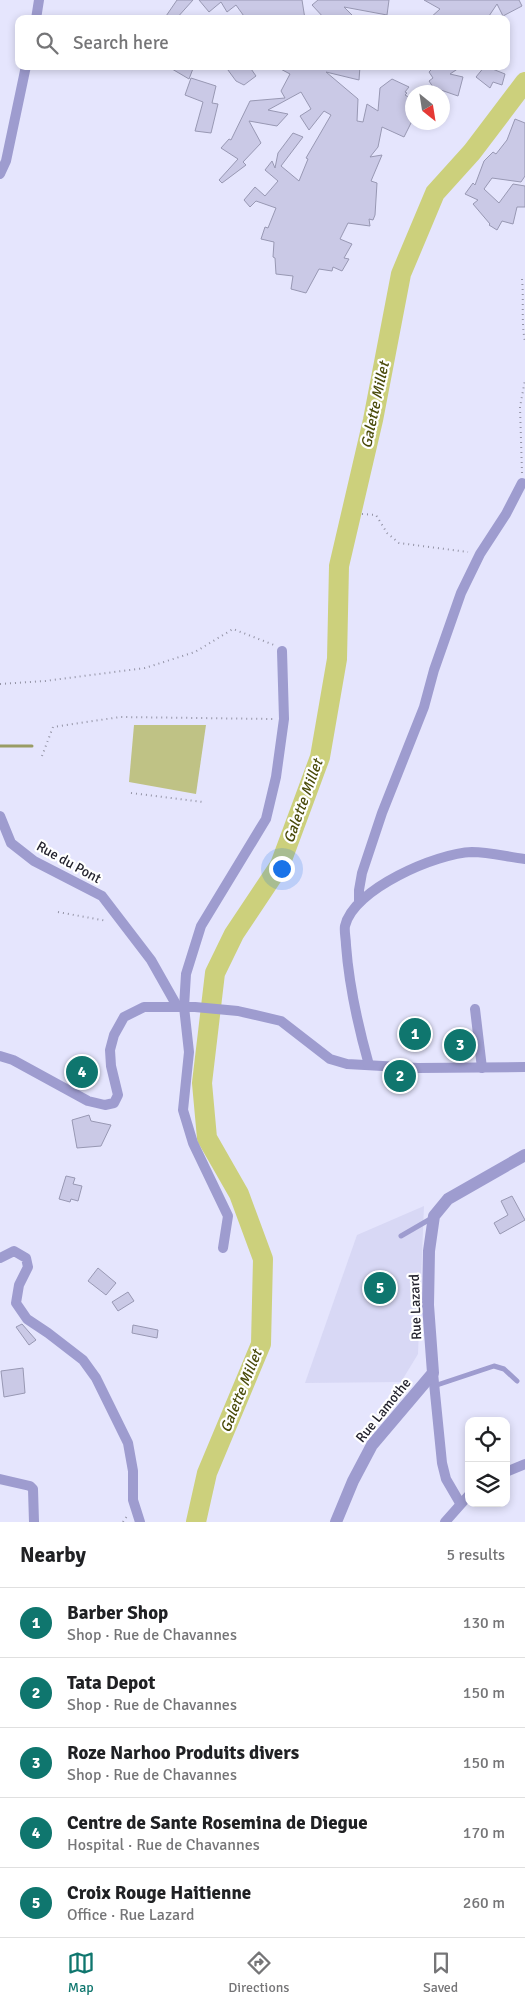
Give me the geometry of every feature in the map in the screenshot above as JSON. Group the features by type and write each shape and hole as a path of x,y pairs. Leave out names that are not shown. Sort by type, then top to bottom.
{"street":[{"path":"37,15 39,0"},
{"path":"0,174 6,161 25,70"},
{"path":"360,901 359,890 362,873 382,813 424,707 434,670 461,593 480,554 506,514 522,483"},
{"path":"223,1248 228,1216 193,1143 183,1110 189,1052 180,1006 186,974 201,926 266,819 276,777 284,719 282,651"},
{"name":"Rue du Pont","path":"0,816 11,843 34,861 102,896 151,960 180,1006"},
{"path":"369,1065 354,1012 345,926 360,901 400,875 423,863 445,855 472,852 525,860"},
{"path":"0,1056 13,1060 88,1100 104,1105 114,1103 118,1095 111,1066 110,1050 114,1035 124,1017 144,1007 180,1006 238,1011 281,1021 330,1059 347,1064 418,1068 525,1067"},
{"path":"475,1008 482,1068"},
{"path":"434,1216 448,1199 525,1155"},
{"name":"Rue Lazard","path":"434,1216 429,1251 428,1305 433,1387 442,1463 446,1479 460,1503"},
{"path":"0,1258 14,1251 26,1258 28,1267 19,1285 16,1303 27,1319 84,1360 96,1378 128,1443 133,1471 133,1500 140,1522"},
{"name":"Rue Lamothe","path":"336,1522 353,1481 372,1445 433,1373"},
{"path":"510,1470 525,1464"},
{"path":"0,1479 30,1486 33,1489 34,1522"},
{"path":"445,1522 465,1499"}],"lane":[{"path":"401,1236 434,1216"},
{"path":"433,1387 494,1366 504,1369 517,1381"}],"path":[{"path":"522,279 522,321 525,342"},
{"path":"522,483 520,407 525,380"},
{"path":"362,514 376,515 387,532 399,543 480,554"},
{"path":"0,684 45,681 145,668 195,652 233,630 279,648 282,651"},
{"path":"42,756 53,727 110,718 284,719"},
{"path":"131,793 203,802"},
{"path":"58,912 124,924"}],"shaded area":[{"path":"424,1206 418,1354 401,1382 305,1383 357,1235"}],"green space":[{"path":"134,725 206,725 196,794 129,782"}],"building":[{"path":"177,0 193,0 180,15 167,15"},
{"path":"199,0 302,0 304,15 243,15 236,5 227,12 221,2 209,12"},
{"path":"318,0 389,0 387,15 344,7 352,15 321,15 312,5"},
{"path":"424,0 519,0 522,6 505,15 502,15 497,4 490,15 433,15 440,9"},
{"path":"174,70 192,70 189,79"},
{"path":"228,70 252,70 256,76 244,85 236,81"},
{"path":"282,70 360,70 359,80 326,72 358,99 357,121 363,122 367,104 378,111 380,88 392,79 405,85 405,130 408,130 404,137 382,127 378,147 370,157 382,155 371,181 377,183 373,220 369,219 370,226 348,223 340,239 352,244 344,258 349,259 342,271 333,267 332,271 319,269 306,293 291,289 293,276 276,274 275,258 273,257 274,242 261,239 265,227 268,228 276,208 256,201 250,207 244,200 255,187 265,196 278,181 265,170 272,161 275,168 278,153 293,133 303,137 281,166 299,181 308,159 306,158 331,115 324,111 309,130 300,116 311,109 301,92 268,110 288,114 277,126 249,121 261,143 243,162 246,165 222,183 219,180 238,159 221,148 229,139 231,140 250,101 285,98 281,91 290,74"},
{"path":"431,70 456,70 450,74 463,77 458,96 450,93 450,85 432,85 429,81 433,78 429,72"},
{"path":"482,70 495,70 505,74 502,85 493,82 490,88 476,77"},
{"path":"191,78 216,86 212,103 218,104 211,133 195,131 203,102 185,95"},
{"path":"515,119 525,123 525,176 521,182 492,178 484,189 499,203 513,184 525,186 525,207 517,207 513,224 502,221 497,230 489,225 473,204 478,200 465,194 473,183 475,185 484,161 493,152 496,154 507,140"},
{"path":"89,1115 91,1121 111,1125 101,1146 77,1148 72,1120"},
{"path":"66,1176 75,1178 73,1184 82,1186 78,1201 71,1199 70,1202 59,1199"},
{"path":"512,1196 525,1220 500,1234 494,1223 508,1215 501,1201"},
{"path":"98,1268 116,1283 106,1295 88,1281"},
{"path":"128,1292 134,1301 118,1311 112,1302"},
{"path":"22,1324 36,1340 29,1345 16,1327"},
{"path":"133,1325 158,1330 157,1338 132,1333"},
{"path":"23,1368 25,1393 4,1397 1,1371"}],"waterway":[{"name":"Galette Millet","path":"196,1522 207,1473 261,1344 263,1259 239,1194 207,1138 202,1083 215,973 234,934 280,865 320,757 337,659 339,566 373,420 401,274 435,193 472,152 525,82"},
{"path":"0,746 32,746"}],"place":[{"name":"Barber Shop","path":"415,1034"},
{"name":"Roze Narhoo Produits divers","path":"460,1045"},
{"name":"Centre de Sante Rosemina de Diegue","path":"82,1072"},
{"name":"Tata Depot","path":"400,1076"},
{"name":"Croix Rouge Haitienne","path":"380,1288"}]}
